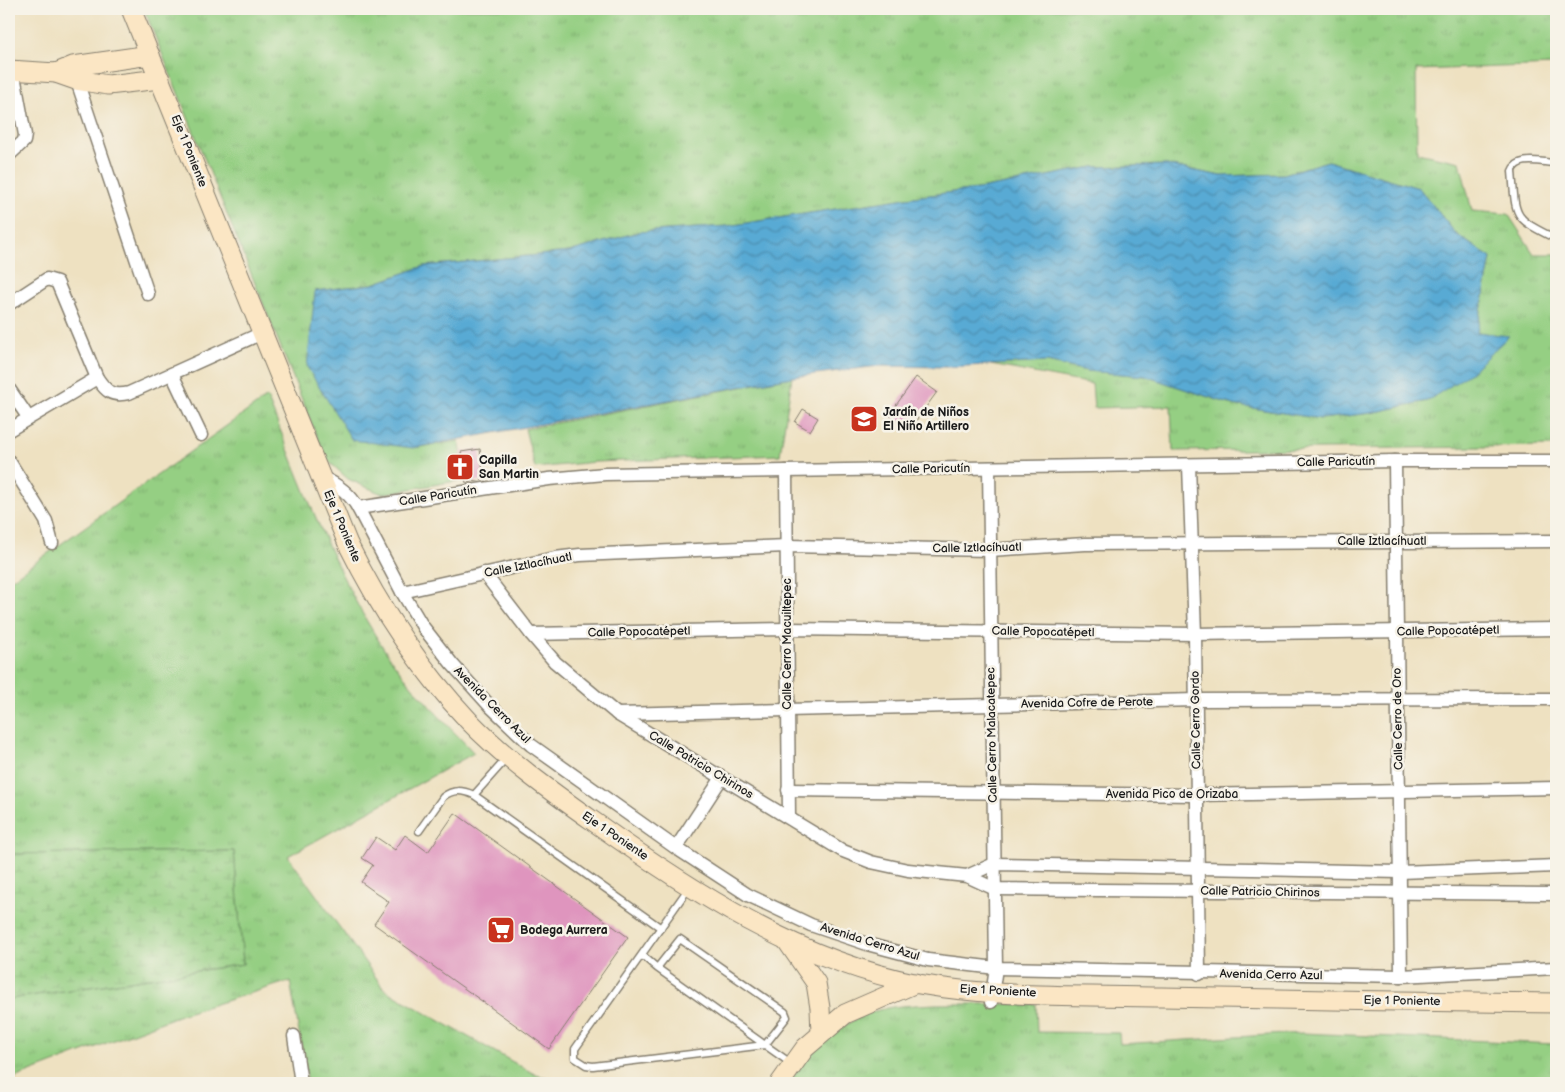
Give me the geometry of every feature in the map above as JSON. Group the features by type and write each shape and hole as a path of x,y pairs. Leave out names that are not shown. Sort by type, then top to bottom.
{"main road":[{"name":"Eje 1 Poniente","path":"131,9 348,544 372,593 415,658 471,722 508,757 546,788 623,843 753,924 787,940 845,964 916,983 991,997 1556,1003"},
{"path":"68,73 150,55"},
{"path":"11,70 68,73 108,85 160,79"},
{"path":"787,940 816,984 820,1008 821,1033"},
{"path":"780,1083 792,1064 821,1033 845,1014 916,983"}],"street":[{"path":"9,155 24,141 25,135 11,70"},
{"path":"68,73 148,294"},
{"path":"9,304 47,278 57,282 97,378 106,392 120,395 172,374 262,333"},
{"path":"172,374 201,435"},
{"path":"9,430 28,417 97,378"},
{"path":"9,389 28,417"},
{"path":"9,461 46,521 52,543"},
{"name":"Calle Paricutín","path":"358,508 576,476 1394,461 1556,461"},
{"name":"Calle Cerro de Oro","path":"1394,461 1401,976"},
{"name":"Calle Cerro Gordo","path":"1189,465 1195,634 1199,974"},
{"name":"Calle Cerro Malacatepec","path":"989,468 996,968 991,997"},
{"name":"Calle Cerro Macuiltepec","path":"786,471 788,817"},
{"path":"321,477 349,494 358,508"},
{"name":"Avenida Cerro Azul","path":"358,508 402,592 423,626 452,664 524,738 676,848 748,895 811,924 868,944 928,960 996,968 1199,974 1401,976 1556,968"},
{"name":"Calle Iztlacíhuatl","path":"402,592 484,573 580,555 787,546 990,550 1085,544 1556,541"},
{"name":"Calle Patricio Chirinos","path":"484,573 531,634 575,680 617,714 721,779 843,851 871,862 908,870 966,876 994,889 1556,894"},
{"name":"Calle Popocatépetl","path":"531,634 787,629 1195,634 1397,633 1556,629"},
{"name":"Avenida Cofre de Perote","path":"617,714 1196,700 1556,698"},
{"path":"676,848 721,779"},
{"name":"Avenida Pico de Orizaba","path":"788,790 1196,795 1556,788"},
{"name":"Calle Patricio Chirinos","path":"966,876 994,864 1197,870 1400,872 1556,866"},
{"path":"1305,871 1305,892"},
{"path":"294,1036 301,1083"}],"lane":[{"path":"1556,163 1520,161 1514,165 1512,171 1516,209 1520,218 1556,238"},
{"path":"474,795 508,757"},
{"path":"419,831 443,797 448,793 464,791 474,795 661,928"},
{"path":"657,968 680,940 785,1012 785,1020 765,1045 594,1066 586,1065 575,1058 575,1049 690,885"},
{"path":"642,955 657,968 792,1064"}],"green space":[{"path":"144,9 1556,9 1556,65 1416,70 1417,153 1460,162 1472,211 1508,214 1534,254 1556,254 1556,446 1173,451 1171,406 1094,408 1092,384 991,365 1047,362 1087,371 1145,376 1233,405 1321,419 1371,413 1427,401 1508,337 1477,332 1491,258 1456,234 1419,188 1328,161 1284,174 1221,176 1167,165 1093,167 985,188 906,198 727,226 638,232 569,252 424,266 373,284 315,291 413,448 459,441 467,479 382,494 348,479 326,459"},
{"path":"792,377 780,455 595,462 535,468 525,429"},
{"path":"267,397 334,558 366,619 404,677 474,753 288,856 385,990 536,1075 573,1083 308,1083 290,981 183,1014 9,1080 9,999 243,964 234,851 9,854 9,581"},
{"path":"234,851 243,964 9,999 9,854"},
{"path":"1036,1004 1037,1032 1119,1033 1120,1044 1302,1033 1556,1044 1556,1083 789,1083 808,1057 847,1024 862,1016 898,1006"}],"water":[{"path":"1328,161 1419,188 1456,234 1491,258 1477,332 1509,336 1469,374 1427,401 1371,413 1321,419 1233,405 1145,376 1087,371 1047,362 946,367 879,366 792,377 413,448 352,440 307,367 315,291 373,284 424,266 569,252 638,232 727,226 906,198 985,188 1093,167 1167,165 1221,176 1284,174"}],"building":[{"path":"916,377 937,392 910,429 889,415"},
{"path":"803,409 818,418 810,431 795,422"},
{"path":"480,449 484,480 466,483 461,452"},
{"name":"Bodega Aurrera","path":"455,813 628,937 549,1049 374,924 389,902 361,882 373,865 362,858 376,837 395,850 405,835 428,852"}],"place":[{"name":"Jardín de Niños El Niño Artillero","path":"864,419"},
{"name":"Capilla San Martin","path":"460,467"},
{"name":"Bodega Aurrera","path":"501,930"}]}
